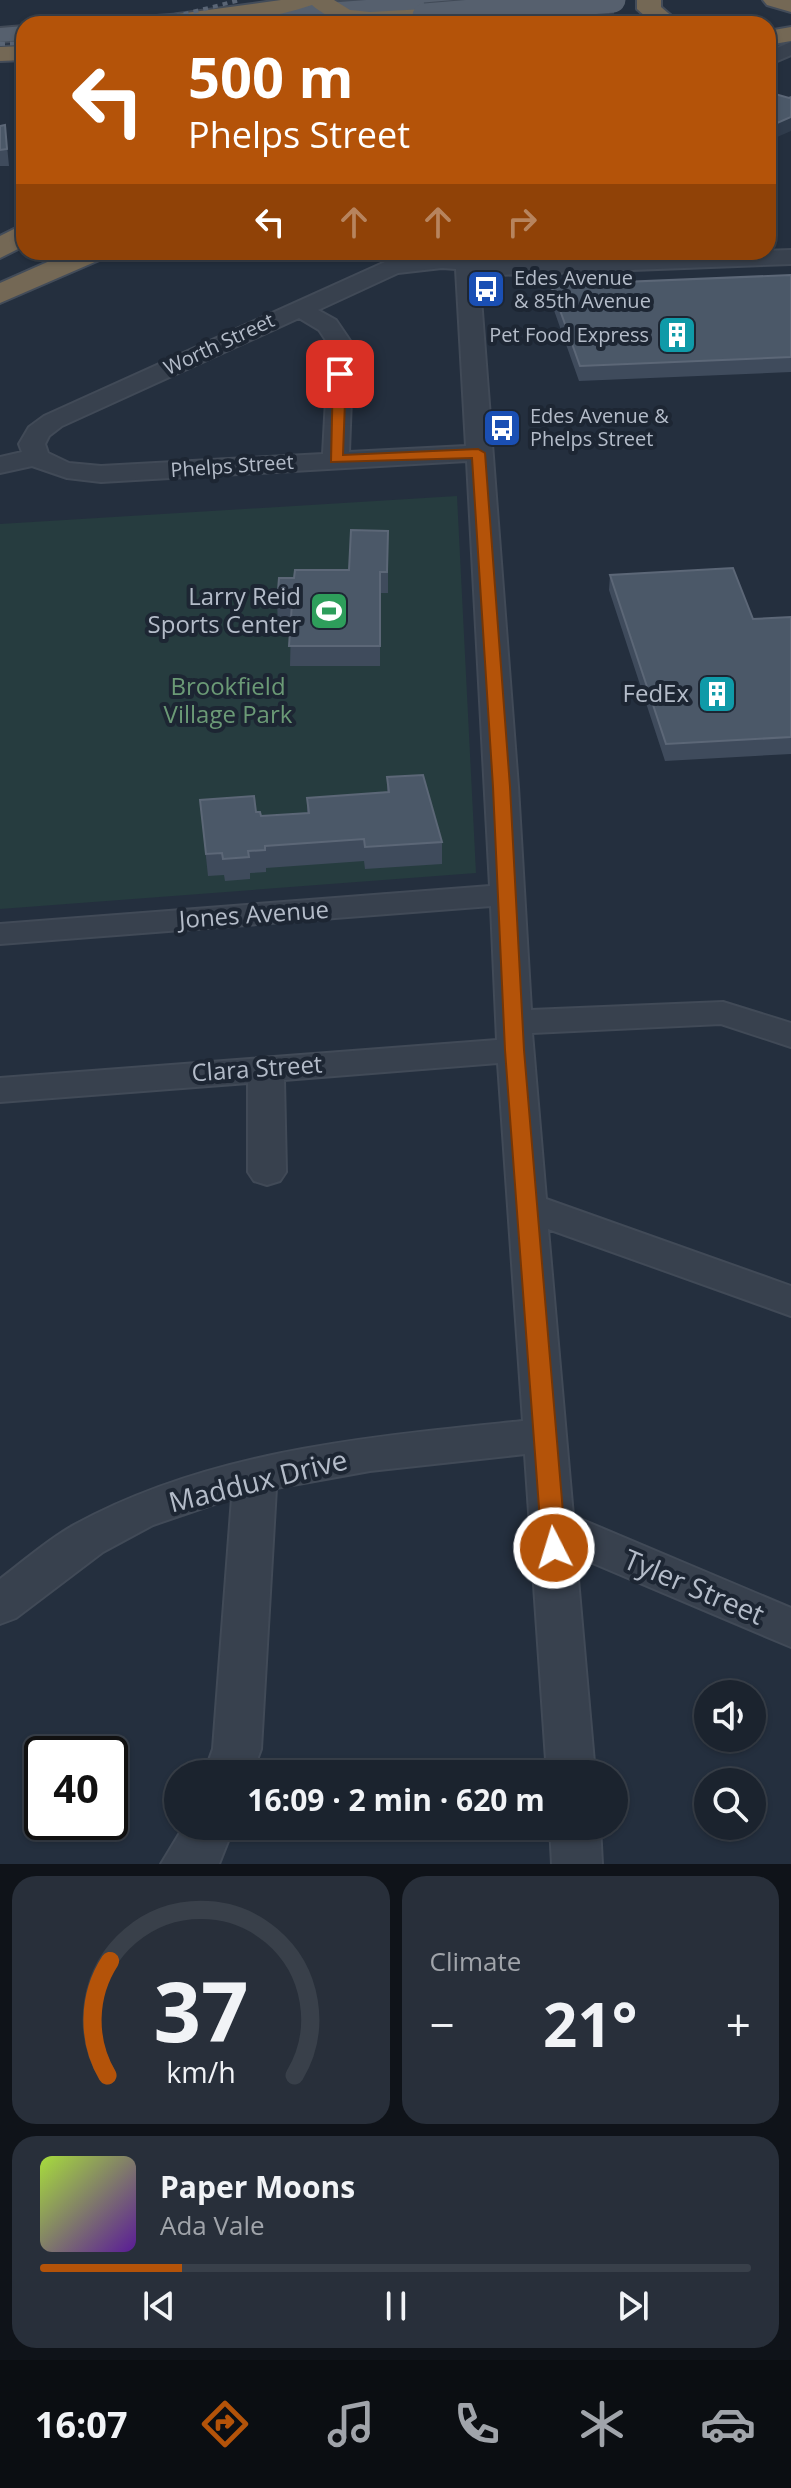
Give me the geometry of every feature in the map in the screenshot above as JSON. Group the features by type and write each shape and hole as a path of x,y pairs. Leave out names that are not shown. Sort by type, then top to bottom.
{"highway":[{"path":"222,16 274,10 304,0"},
{"path":"494,16 523,0"},
{"path":"512,16 546,0"},
{"path":"566,16 598,0"},
{"path":"649,0 649,9 658,16"},
{"path":"775,0 791,5"},
{"path":"328,11 350,16"},
{"path":"776,49 791,34"},
{"path":"0,293 67,260"},
{"path":"0,293 76,260"}],"main road":[{"path":"253,16 453,0"},
{"path":"425,16 613,0"}],"street":[{"name":"Worth Street","path":"36,457 32,444 38,432 53,421 393,267 450,260"},
{"path":"466,260 515,1036 570,1760"},
{"name":"Worth Street","path":"472,260 498,268 711,260"},
{"path":"297,308 328,325 341,345 336,459"},
{"name":"Phelps Street","path":"36,457 50,466 101,474 478,453"},
{"path":"0,465 36,457"},
{"name":"Jones Avenue","path":"0,934 507,895"},
{"name":"Clara Street","path":"0,1090 266,1067 723,1013 791,1035"},
{"path":"266,1067 267,1172"},
{"path":"528,1207 791,1301"},
{"name":"Maddux Drive","path":"0,1605 87,1539 173,1498 255,1476 376,1453 545,1435"},
{"path":"233,1760 237,1749 255,1476"},
{"name":"Tyler Street","path":"552,1526 791,1628"},
{"path":"186,1864 200,1851 204,1840"},
{"path":"576,1840 577,1864"}],"green space":[{"name":"Brookfield Village Park","path":"457,496 476,873 0,909 0,524"}],"building":[{"path":"776,94 791,97 791,117 776,124"},
{"path":"5,125 7,149 0,150 0,126"},
{"name":"Pet Food Express","path":"791,275 791,357 580,366 551,285"},
{"name":"Larry Reid Sports Center","path":"351,530 388,531 387,572 380,572 380,646 289,646 292,603 277,603 279,578 294,578 295,570 349,570"},
{"name":"FedEx","path":"733,568 753,619 791,617 791,737 666,744 610,575"},
{"path":"423,775 442,842 365,847 364,839 265,846 265,850 248,851 249,857 223,859 222,853 206,854 200,800 254,796 256,812 260,812 261,816 309,813 307,798 389,792 387,777"}],"railway":[{"path":"177,16 240,0"},
{"path":"0,44 16,43"}],"place":[{"name":"Edes Avenue & 85th Avenue","path":"486,289"},
{"name":"Pet Food Express","path":"677,335"},
{"name":"Edes Avenue & Phelps Street","path":"502,428"},
{"name":"Larry Reid Sports Center","path":"329,611"},
{"name":"FedEx","path":"717,694"}],"route":[{"path":"340,374 336,459 478,453 502,787 515,1050 554,1548"}]}
